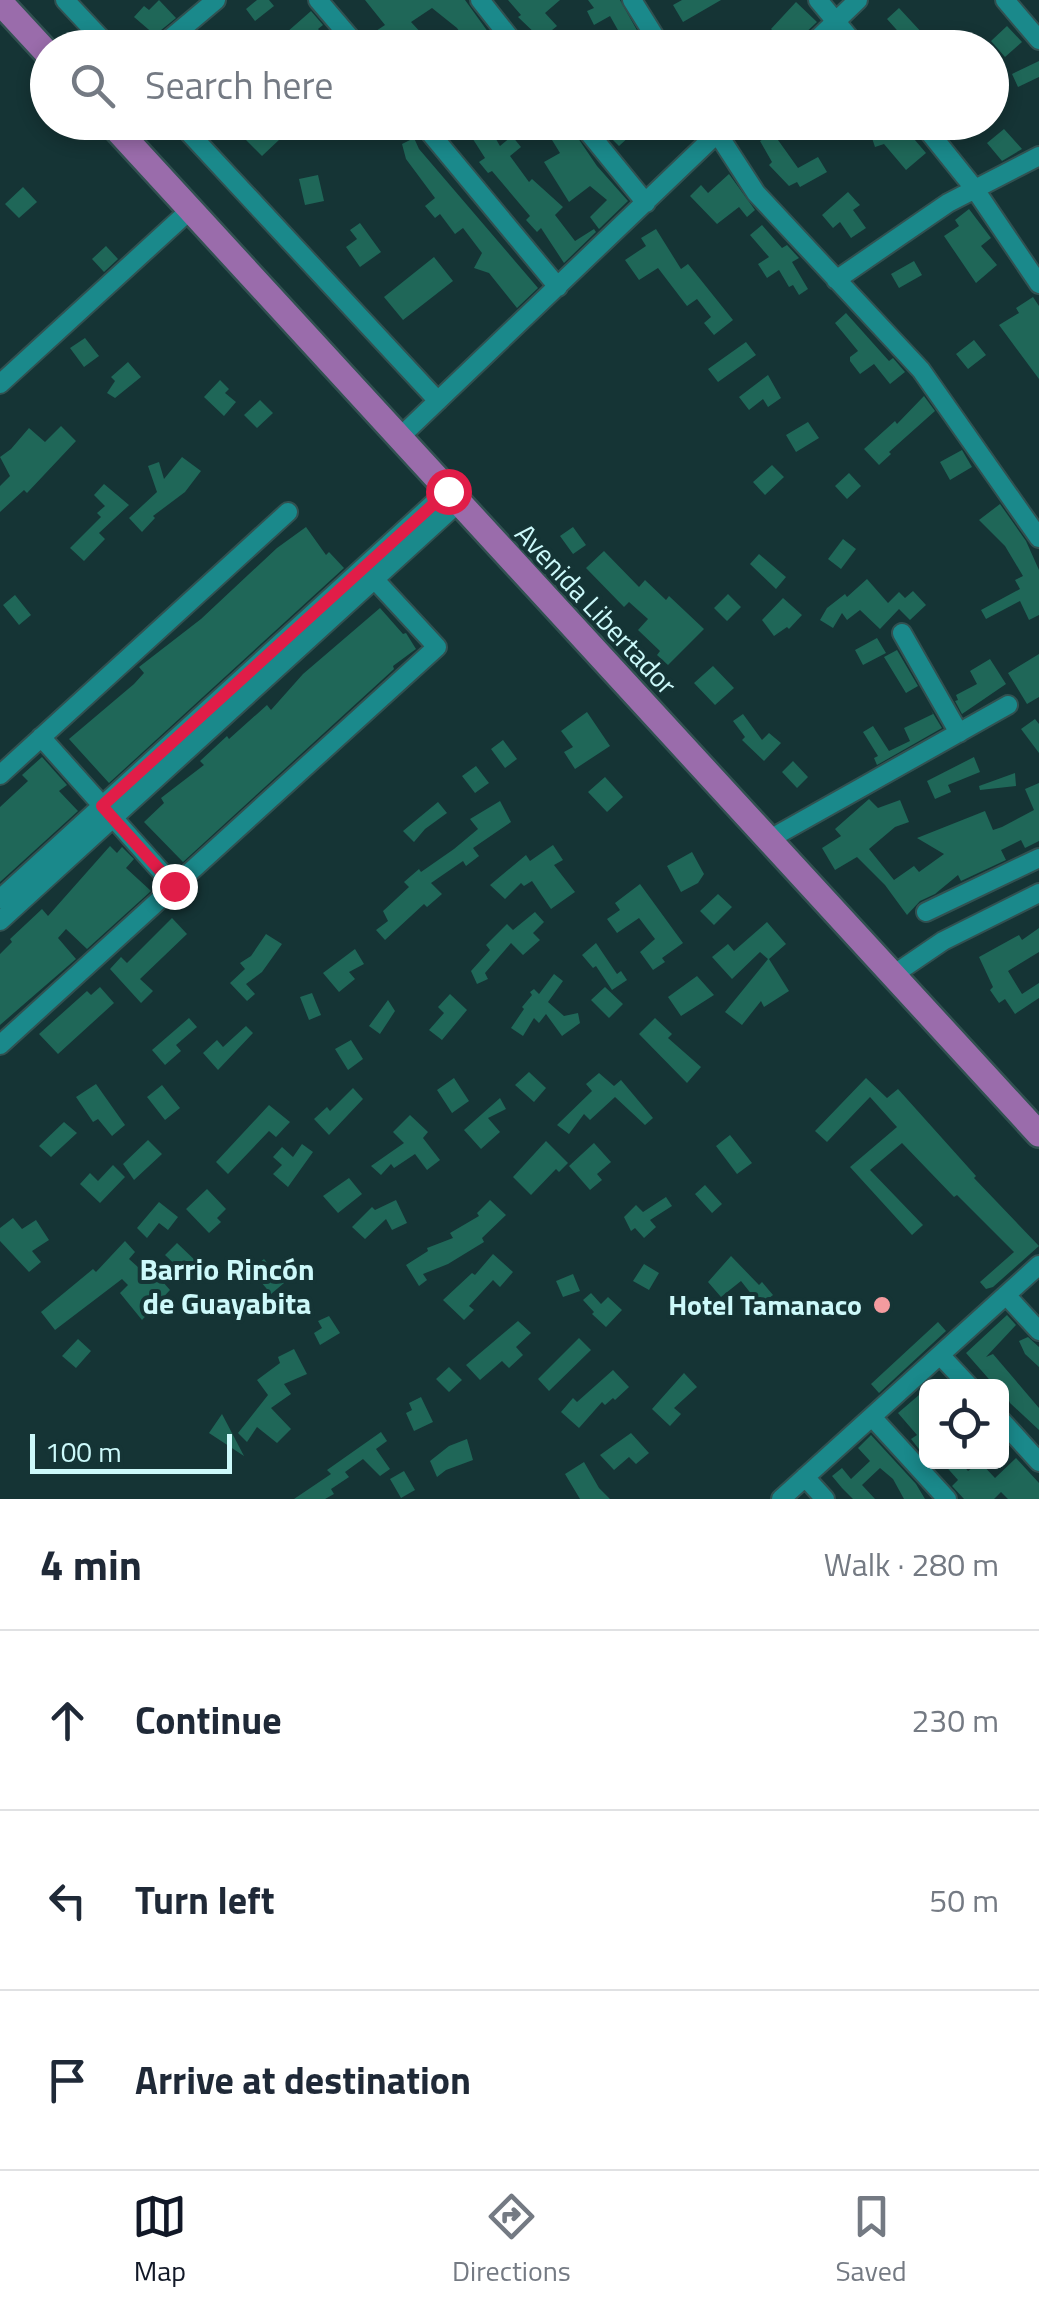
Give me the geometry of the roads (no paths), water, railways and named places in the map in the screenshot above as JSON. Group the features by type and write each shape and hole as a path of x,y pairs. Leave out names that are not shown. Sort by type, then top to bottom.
{"highway":[{"path":"0,2 30,34"},
{"name":"Avenida Libertador","path":"126,140 1039,1134"}],"street":[{"path":"66,0 94,30"},
{"path":"180,30 216,0"},
{"path":"318,0 343,30"},
{"path":"480,0 504,30"},
{"path":"632,0 651,30"},
{"path":"818,0 842,30"},
{"path":"827,30 858,0"},
{"path":"1005,0 1039,40"},
{"path":"196,140 438,401"},
{"path":"436,140 558,286"},
{"path":"595,140 646,203"},
{"path":"399,438 646,203 706,140"},
{"path":"726,140 744,178 921,370 1039,538"},
{"path":"935,140 974,188 1039,284"},
{"path":"836,280 931,214 1039,156"},
{"path":"0,384 190,210"},
{"path":"0,922 108,812 453,497"},
{"path":"0,774 288,512"},
{"path":"0,1045 436,647 369,574"},
{"path":"902,633 959,733"},
{"path":"768,840 1008,705"},
{"path":"40,738 174,886"},
{"path":"0,900 108,812"},
{"path":"926,912 1039,858"},
{"path":"893,975 943,941 1039,893"},
{"path":"781,1499 1039,1265"},
{"path":"1006,1295 1039,1331"},
{"path":"940,1355 963,1379"},
{"path":"872,1417 947,1499"},
{"path":"1009,1430 1039,1462"},
{"path":"805,1477 825,1499"}],"place":[{"name":"Hotel Tamanaco","path":"882,1305"}],"district":[{"name":"Barrio Rincón de Guayabita","path":"227,1287"}]}
